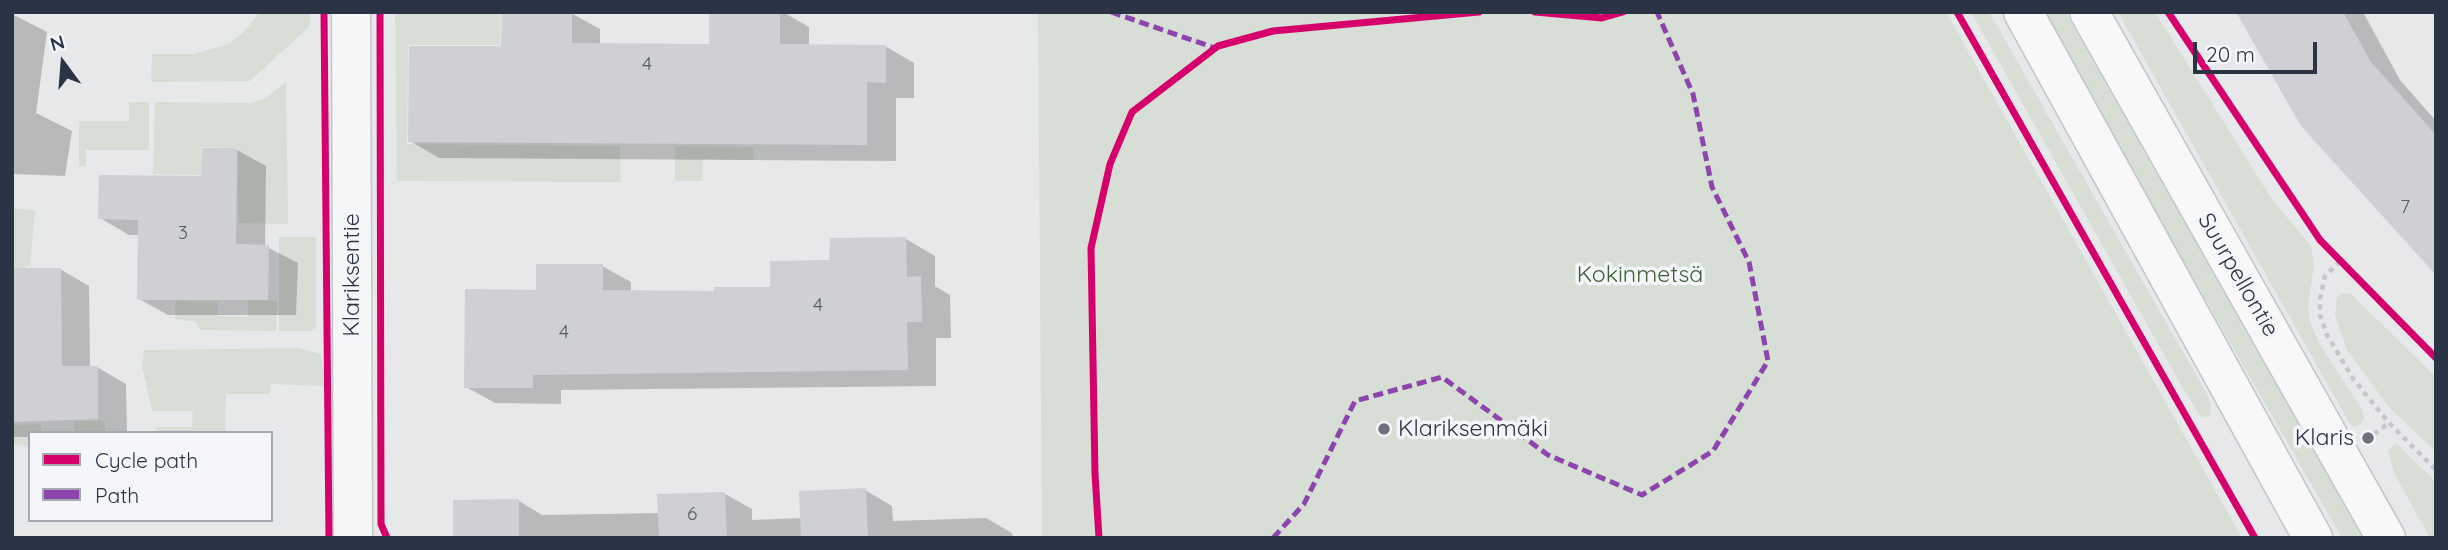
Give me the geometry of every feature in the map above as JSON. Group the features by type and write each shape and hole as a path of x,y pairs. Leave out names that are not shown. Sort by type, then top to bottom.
{"main road":[{"path":"2023,12 2313,538"},
{"name":"Suurpellontie","path":"2089,12 2386,538"}],"street":[{"name":"Klariksentie","path":"351,12 353,538"}],"path":[{"path":"2333,254 2350,271"},
{"path":"2340,261 2325,276 2320,315 2327,335 2354,380 2389,424 2436,470"},
{"path":"2368,438 2389,424"}],"green space":[{"path":"260,12 310,12 310,26 250,81 151,82 152,54 194,54 228,44 242,34"},
{"path":"395,12 501,12 500,45 408,45 407,144 620,146 621,182 397,181"},
{"name":"Kokinmetsä","path":"1038,12 1946,12 2242,538 1042,538"},
{"path":"1971,12 1989,12 2203,387 2211,404 2210,416 2201,417 2184,390"},
{"path":"2041,12 2065,12 2363,538 2342,538"},
{"path":"2118,12 2155,12 2271,198 2311,246 2314,266 2308,305 2310,322 2320,345 2362,409 2364,418 2361,424 2354,427 2350,424"},
{"path":"286,82 288,224 238,223 238,148 201,147 201,175 153,174 155,102 250,103 266,98"},
{"path":"129,102 149,102 149,150 86,150 86,166 79,166 79,121 129,121"},
{"path":"675,146 754,147 753,160 703,159 702,181 675,181"},
{"path":"12,208 35,210 30,266 25,267 26,291 12,291"},
{"path":"279,237 316,237 316,327 311,331 279,331"},
{"path":"2342,293 2351,294 2436,377 2436,452 2389,407 2347,350 2335,315 2337,298"},
{"path":"248,300 277,301 276,331 200,330 196,322 175,319 175,301 218,302 218,316 248,317"},
{"path":"298,348 321,354 325,386 271,384 270,394 226,394 225,431 156,431 155,427 192,427 193,411 152,411 142,366 144,350"},
{"path":"74,421 105,421 105,431 74,431"},
{"path":"41,424 41,431 28,431 28,446 12,445 12,425"},
{"path":"2396,443 2436,482 2436,538 2430,538 2394,473 2388,451"}],"building":[{"path":"502,12 572,12 572,43 709,44 709,12 780,12 780,44 886,45 886,83 867,82 867,145 408,142 409,46 501,46"},
{"path":"2236,12 2343,12 2371,62 2436,135 2436,275 2301,126"},
{"path":"202,148 237,148 236,244 269,245 268,300 137,300 138,220 98,219 99,175 201,176"},
{"path":"906,237 907,277 921,276 922,322 907,322 908,370 533,375 533,388 464,388 465,289 536,290 536,264 603,264 603,290 714,291 714,287 770,287 770,261 829,260 830,238"},
{"path":"12,268 61,268 62,366 98,366 98,419 12,422"},
{"path":"866,488 868,538 801,538 799,491"},
{"path":"725,492 727,538 659,538 657,494"},
{"path":"519,499 519,538 453,538 453,500"}],"marked path":[{"path":"1111,12 1215,48"},
{"path":"1273,538 1304,504 1355,401 1442,377 1548,455 1642,495 1713,451 1768,361 1749,262 1712,187 1693,94 1657,12"}],"cycle path":[{"path":"324,12 329,538"},
{"path":"380,12 381,524 387,538"},
{"path":"1099,538 1095,474 1091,248 1110,164 1132,112 1218,46 1273,31 1479,12"},
{"path":"1535,12 1602,18 1623,12"},
{"path":"1957,12 2255,538"},
{"path":"2168,12 2320,240 2436,358"}],"place":[{"name":"Klariksenmäki","path":"1384,429"},
{"name":"Klaris","path":"2368,438"}]}
